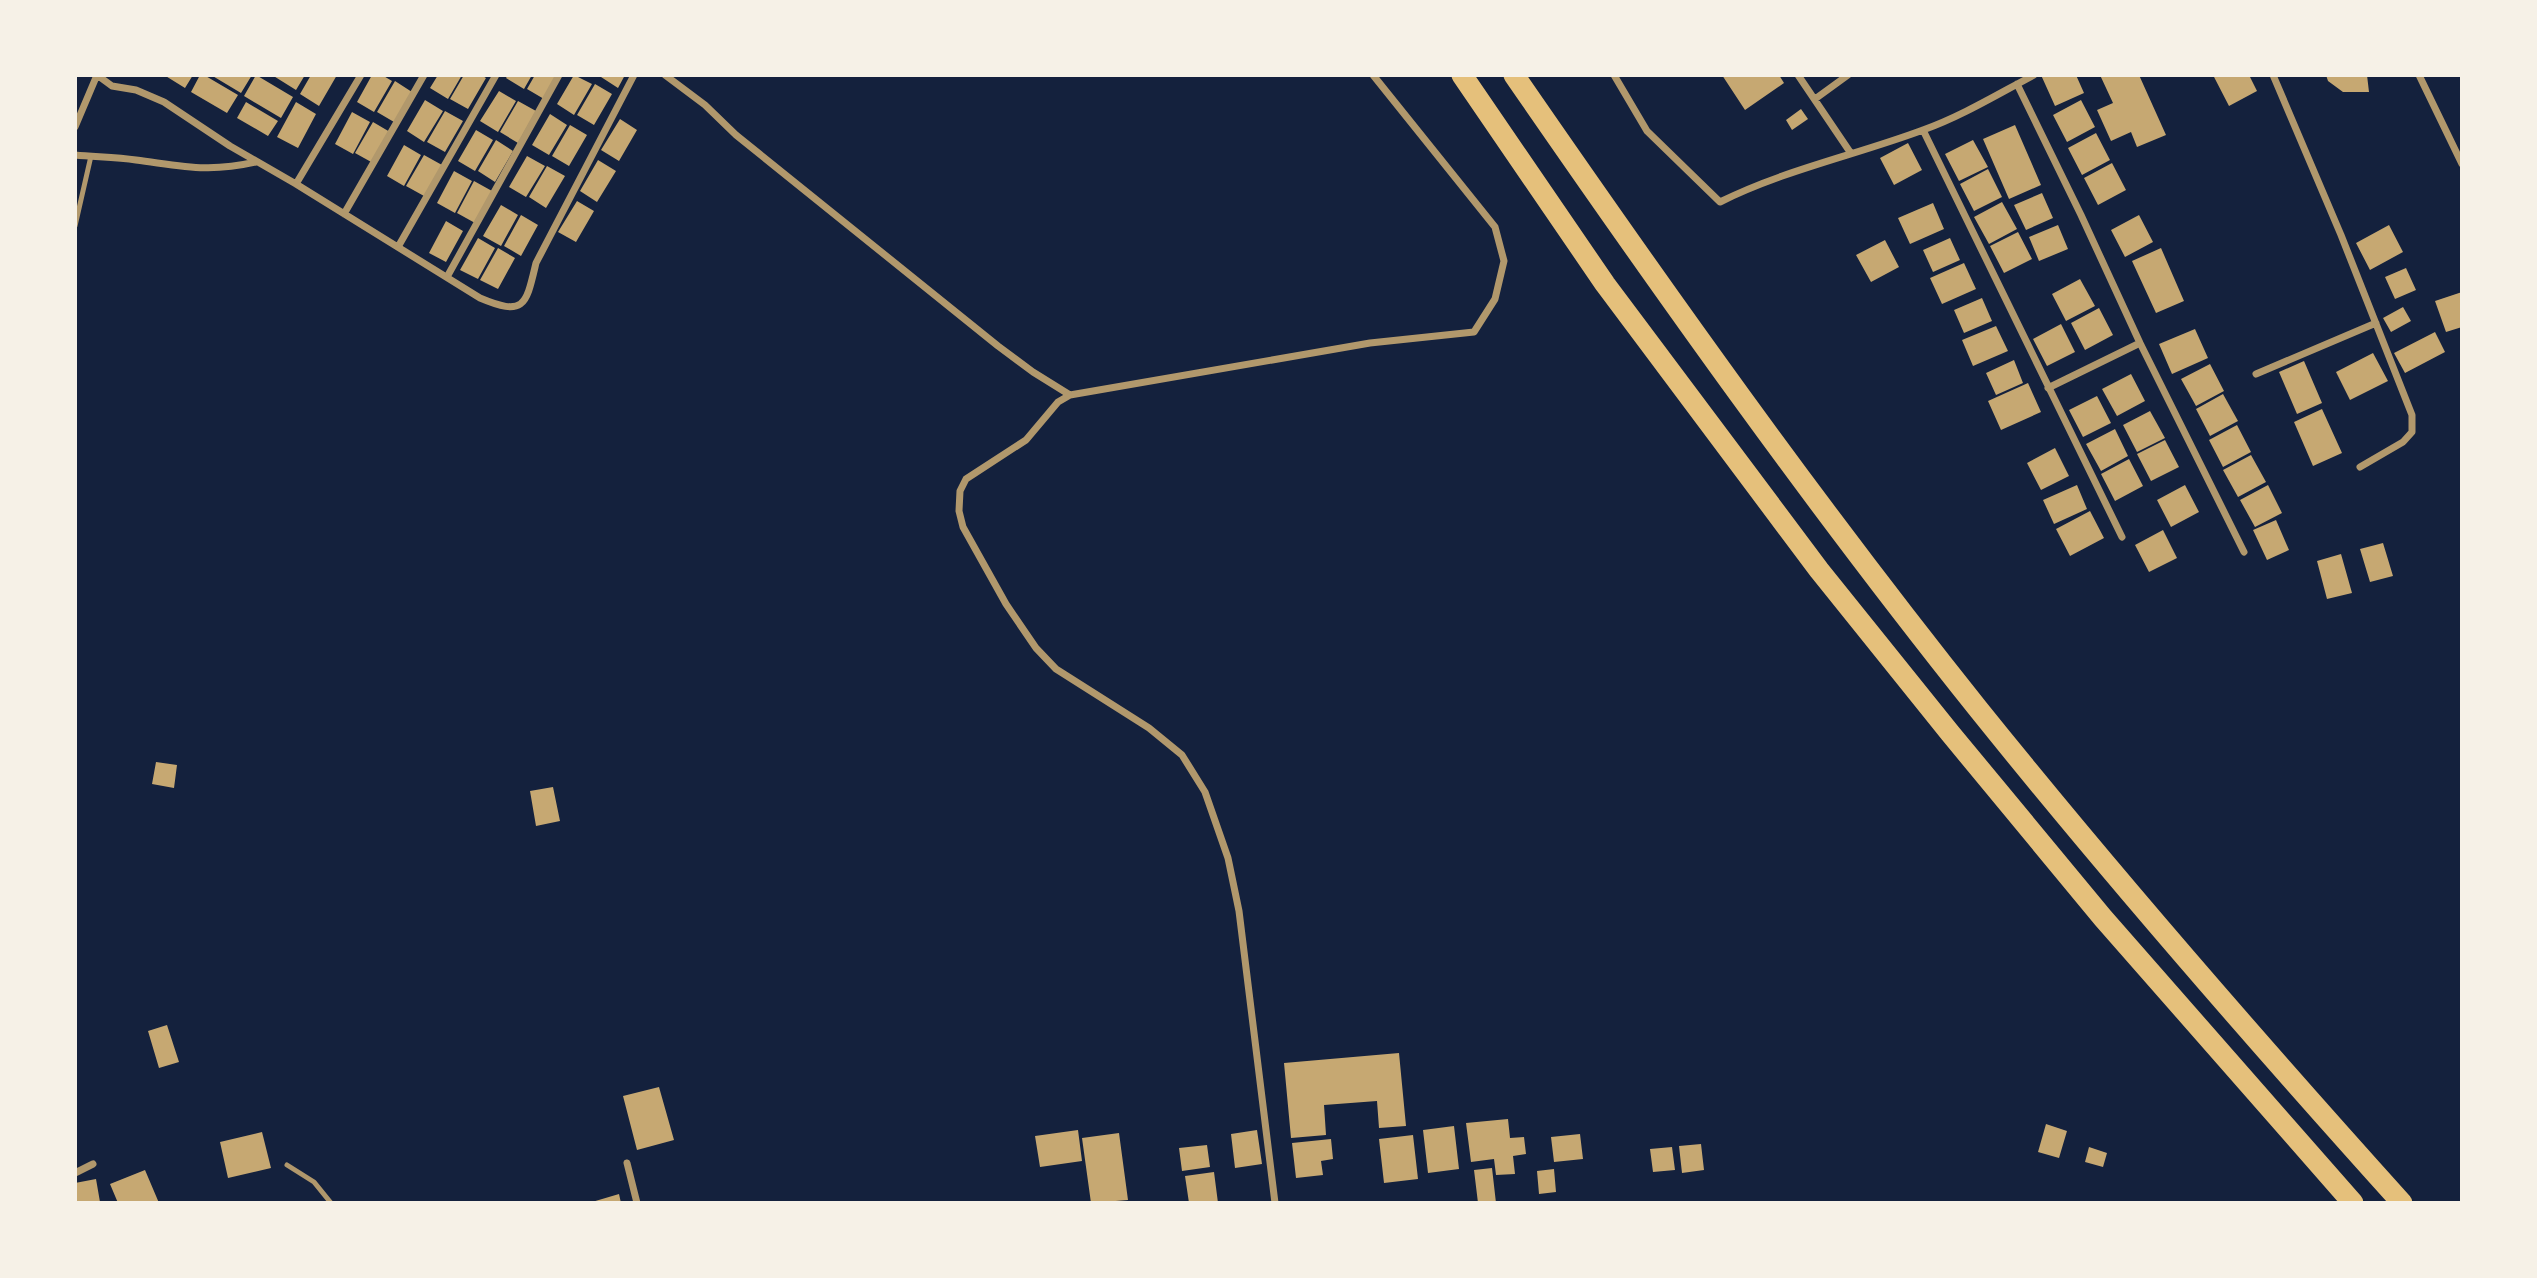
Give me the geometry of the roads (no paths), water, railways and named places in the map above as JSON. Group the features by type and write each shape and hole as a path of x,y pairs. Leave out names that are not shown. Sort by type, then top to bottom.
{"highway":[{"path":"1462,75 1605,284 1819,570 2094,908 2353,1203"},
{"path":"1514,75 1641,257 1852,546 1979,710 2131,892 2402,1203"}],"street":[{"path":"75,127 97,75 112,86 153,96 480,298 501,307 513,307 528,297 537,263 634,75"},
{"path":"296,184 361,75"},
{"path":"344,214 424,75"},
{"path":"398,247 496,75"},
{"path":"447,277 559,75"},
{"path":"665,75 998,346 1032,372 1070,395"},
{"path":"1275,1203 1239,911 1228,858 1205,792 1182,755 1149,728 1056,669 1035,648 1006,604 963,527 959,511 960,491 966,479 1026,440 1058,402 1070,395 1370,343 1474,332 1495,299 1504,261 1495,227 1373,75"},
{"path":"1614,75 1647,131 1720,202 1850,152 1923,130 2034,75"},
{"path":"1798,75 1850,152"},
{"path":"1815,99 1848,75"},
{"path":"2273,75 2412,415 2412,432 2403,442 2360,467"},
{"path":"2419,75 2462,164"},
{"path":"2017,84 2140,343 2245,552"},
{"path":"1923,130 2122,537"},
{"path":"75,155 134,159 201,169 228,169 257,162"},
{"path":"2256,374 2376,323"},
{"path":"2048,388 2140,343"},
{"path":"627,1163 637,1203"},
{"path":"75,1173 93,1164"}],"lane":[{"path":"75,226 91,156"},
{"path":"287,1165 314,1182 331,1203"}]}
